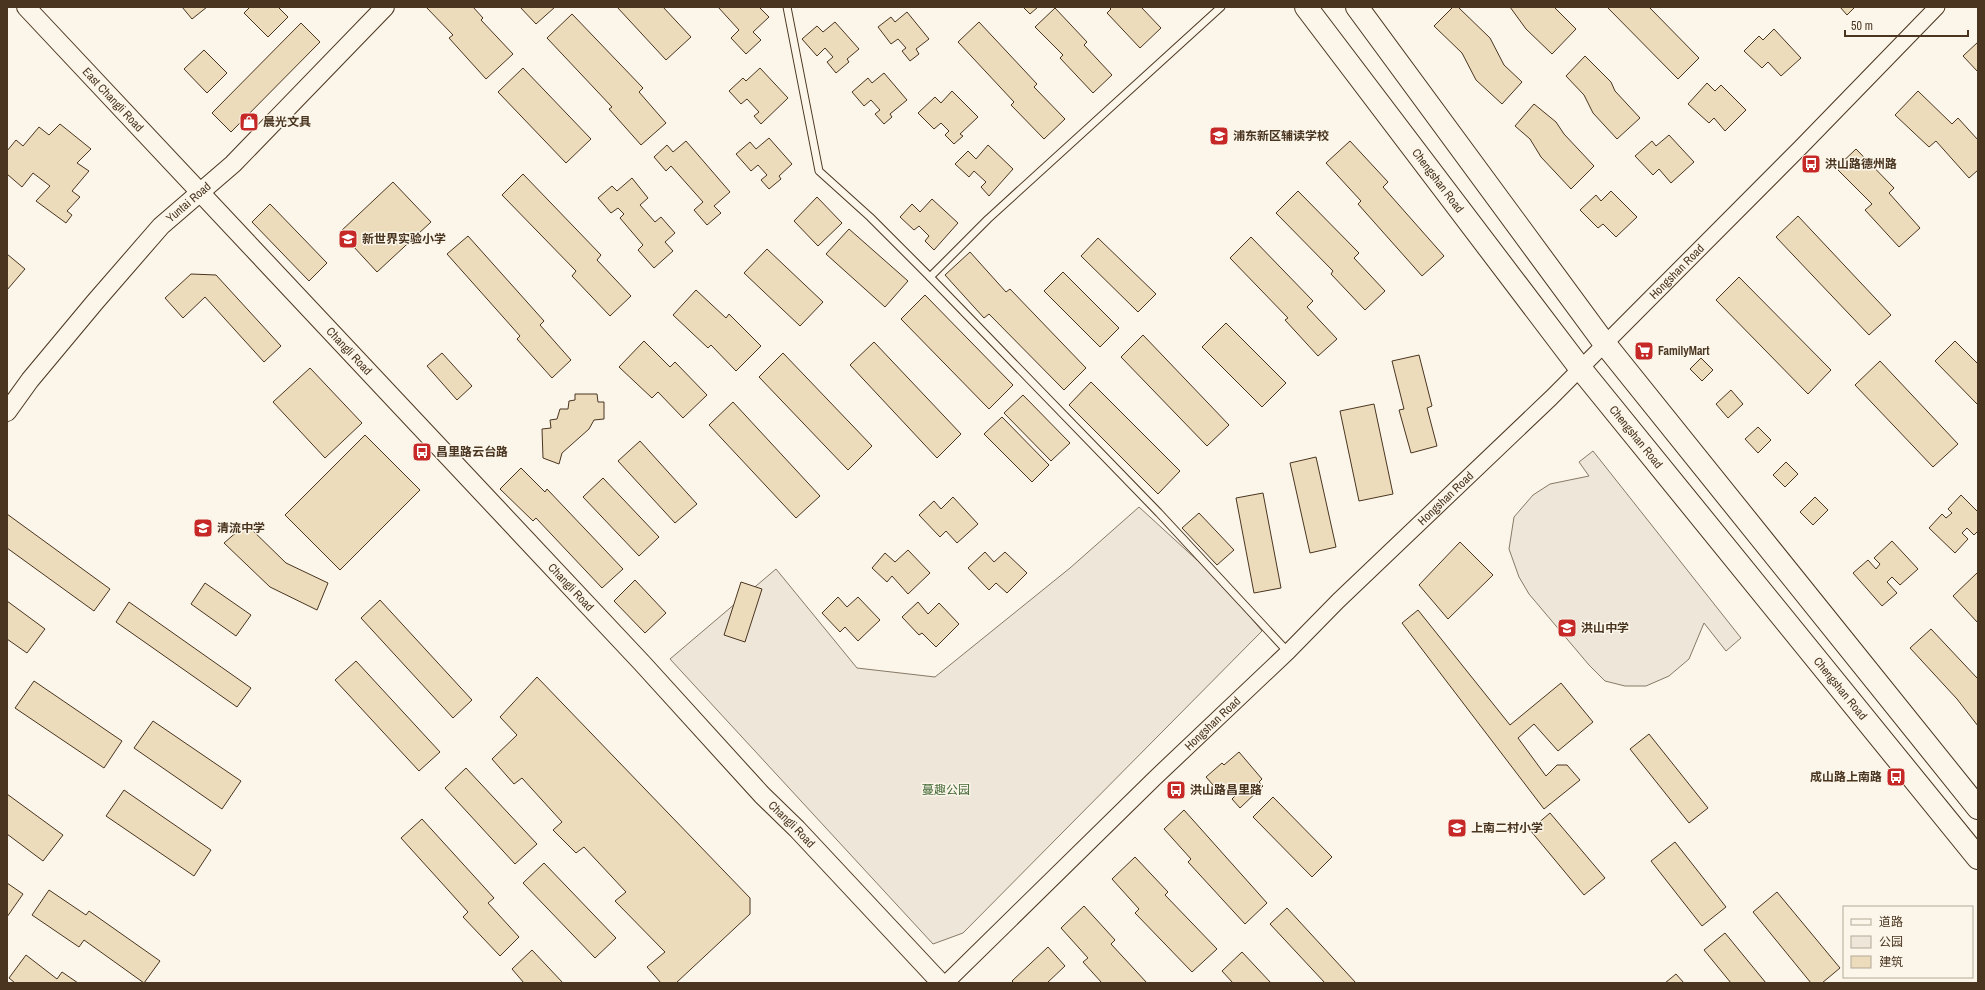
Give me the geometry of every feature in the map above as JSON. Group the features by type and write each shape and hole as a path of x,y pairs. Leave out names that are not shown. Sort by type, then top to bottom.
{"main road":[{"name":"Chengshan Road","path":"1306,7 1580,368 1978,858"},
{"path":"1357,7 1605,344 1978,808"}],"street":[{"name":"East Changli Road","path":"26,7 200,192"},
{"name":"Yuntai Road","path":"7,412 30,380 161,226 233,164 385,7"},
{"name":"Hongshan Road","path":"946,983 1155,778 1288,652 1338,601 1605,344 1937,7"},
{"name":"Changli Road","path":"200,192 626,646 762,795 797,829 940,983"}],"lane":[{"path":"787,7 819,171 870,217 930,276 1154,507 1288,652"},
{"path":"930,276 988,219 1221,7"}],"green space":[{"path":"1593,451 1741,638 1726,651 1704,623 1689,659 1669,676 1646,686 1625,686 1605,681 1589,665 1529,594 1519,577 1509,549 1514,517 1533,495 1550,484 1589,476 1579,462"},
{"name":"蔓趣公园","path":"1139,507 1221,582 1262,631 963,933 933,944 670,659 776,569 857,668 935,677 1070,568"}],"building":[{"path":"182,7 207,7 192,19"},
{"path":"250,7 278,7 288,17 268,37 244,13"},
{"path":"426,7 473,7 483,18 481,20 513,54 486,79 449,38 453,35"},
{"path":"520,7 555,7 536,24"},
{"path":"617,7 663,7 691,37 666,60"},
{"path":"718,7 759,7 769,17 753,32 761,40 746,54 731,38 739,30"},
{"path":"1023,7 1038,7 1030,14"},
{"path":"1109,7 1141,7 1161,28 1140,48 1107,13 1111,9"},
{"path":"1453,7 1458,7 1490,38 1504,65 1522,82 1502,104 1476,80 1462,53 1434,26"},
{"path":"1510,7 1554,7 1576,29 1552,54 1526,29"},
{"path":"1607,7 1649,7 1699,58 1678,79"},
{"path":"1840,7 1855,7 1847,15"},
{"path":"1055,8 1087,42 1084,45 1112,75 1093,93 1060,58 1063,55 1035,27"},
{"path":"907,12 929,39 916,49 919,54 910,61 902,51 906,48 898,39 891,44 878,27 891,17 895,22"},
{"path":"572,14 643,88 639,92 666,123 641,145 609,109 612,107 547,38"},
{"path":"835,22 859,49 847,59 849,62 836,73 827,62 833,57 825,48 817,56 802,39 817,26 823,32"},
{"path":"979,22 1037,84 1034,87 1065,119 1044,139 1011,105 1014,102 958,42"},
{"path":"301,23 320,42 231,132 212,113"},
{"path":"1774,29 1801,58 1781,76 1768,62 1762,68 1744,51 1759,36 1763,40"},
{"path":"1978,42 1978,72 1963,56"},
{"path":"204,50 227,73 207,93 184,69"},
{"path":"1585,56 1611,82 1615,91 1640,118 1617,139 1593,113 1584,95 1566,76"},
{"path":"523,68 591,139 566,163 498,92"},
{"path":"760,68 788,98 761,124 754,116 759,112 747,99 741,104 729,91 743,78 746,81"},
{"path":"884,73 907,100 890,114 892,117 884,124 875,114 880,110 871,100 864,106 852,92 868,78 872,83"},
{"path":"1707,83 1715,91 1721,85 1746,110 1725,131 1714,118 1709,123 1688,104"},
{"path":"952,91 978,117 960,134 963,136 954,144 945,135 949,131 941,123 934,129 918,113 935,97 941,103"},
{"path":"1918,91 1952,124 1958,118 1978,140 1978,170 1969,178 1936,141 1929,147 1895,115"},
{"path":"1534,104 1556,122 1564,134 1594,166 1571,189 1541,157 1530,139 1515,126"},
{"path":"60,124 91,149 77,163 89,171 72,191 80,197 67,211 72,215 66,223 36,201 50,186 33,173 22,187 7,174 7,151 16,140 23,146 39,127 49,135"},
{"path":"1669,135 1694,162 1671,183 1659,169 1653,175 1635,156 1652,141 1656,146"},
{"path":"769,138 792,164 779,176 781,179 769,189 761,180 767,175 758,165 751,171 736,154 750,142 756,149"},
{"path":"686,141 730,192 714,206 721,213 707,225 694,210 703,202 671,166 666,171 654,157 667,145 673,152"},
{"path":"1350,141 1388,182 1383,187 1444,256 1422,276 1358,204 1361,201 1326,163"},
{"path":"988,145 1013,169 989,196 981,187 986,182 974,171 969,177 955,164 968,151 976,159"},
{"path":"1856,149 1894,188 1889,193 1920,228 1899,247 1865,210 1872,204 1836,168"},
{"path":"523,174 601,255 597,260 631,296 610,316 572,276 576,271 502,195"},
{"path":"632,178 648,198 640,205 655,222 661,217 675,233 665,242 673,251 654,268 638,250 643,245 620,218 624,214 618,208 611,213 598,198 612,186 617,191"},
{"path":"393,182 431,222 377,272 340,232"},
{"path":"1298,191 1359,253 1354,258 1385,291 1365,310 1331,274 1333,271 1276,213"},
{"path":"1611,191 1637,217 1616,237 1603,224 1598,228 1580,210 1596,195 1601,201"},
{"path":"817,197 842,223 818,246 794,221"},
{"path":"932,199 958,223 934,250 925,241 929,236 919,226 914,230 900,217 912,204 920,212"},
{"path":"270,204 327,263 309,281 252,222"},
{"path":"1798,216 1891,315 1869,335 1776,237"},
{"path":"849,229 908,281 885,307 826,254"},
{"path":"468,236 544,321 540,325 571,360 552,378 517,339 520,336 447,254"},
{"path":"1251,237 1313,301 1307,307 1337,339 1318,356 1285,320 1288,318 1230,258"},
{"path":"1098,238 1156,294 1138,312 1081,256"},
{"path":"767,249 823,302 800,326 744,273"},
{"path":"970,252 1006,292 1010,289 1086,368 1064,390 989,314 984,318 945,275"},
{"path":"7,254 25,269 7,290"},
{"path":"1063,272 1119,328 1100,347 1044,291"},
{"path":"191,274 216,275 281,346 264,362 205,297 183,318 165,298"},
{"path":"1739,277 1831,370 1808,394 1716,300"},
{"path":"696,290 726,318 729,314 761,346 736,371 711,345 708,348 673,315"},
{"path":"925,295 1013,385 989,409 901,319"},
{"path":"1226,323 1286,383 1262,407 1202,347"},
{"path":"1143,335 1229,425 1207,446 1121,357"},
{"path":"644,341 670,367 675,362 707,395 683,418 658,392 652,398 619,367"},
{"path":"1955,341 1978,364 1978,405 1935,361"},
{"path":"874,342 961,434 937,458 850,365"},
{"path":"442,353 472,386 457,400 427,366"},
{"path":"783,353 872,446 848,470 759,377"},
{"path":"1419,355 1432,406 1427,408 1437,446 1411,453 1399,410 1404,409 1392,361"},
{"path":"1701,358 1713,370 1702,381 1690,369"},
{"path":"1880,361 1958,444 1933,467 1855,385"},
{"path":"310,368 362,423 325,458 273,402"},
{"path":"1091,382 1180,471 1158,494 1069,405"},
{"path":"1731,390 1743,404 1728,418 1716,404"},
{"path":"575,394 597,394 598,402 604,402 604,419 594,420 589,429 562,453 559,464 543,458 542,429 551,428 550,420 557,419 560,409 568,409 569,401 575,400"},
{"path":"1023,395 1070,443 1051,461 1004,413"},
{"path":"733,402 820,496 796,518 709,425"},
{"path":"1374,404 1393,494 1359,501 1340,411"},
{"path":"1002,417 1049,465 1032,482 984,434"},
{"path":"1758,427 1771,440 1758,453 1745,439"},
{"path":"365,435 420,490 340,570 285,515"},
{"path":"640,441 697,504 675,523 618,461"},
{"path":"1316,457 1336,547 1310,553 1290,463"},
{"path":"1786,462 1798,474 1785,487 1773,475"},
{"path":"521,468 545,492 547,489 623,569 602,588 536,518 533,521 500,489"},
{"path":"603,478 659,537 639,556 583,497"},
{"path":"1263,493 1281,588 1254,593 1236,498"},
{"path":"1961,495 1978,512 1978,531 1974,535 1967,528 1962,533 1968,539 1955,553 1929,528 1942,514 1946,518 1952,513 1948,509"},
{"path":"953,497 978,524 957,543 946,531 940,537 919,515 934,501 941,509"},
{"path":"1815,497 1828,510 1813,525 1800,512"},
{"path":"1199,513 1234,550 1217,565 1182,528"},
{"path":"7,514 110,589 94,611 7,548"},
{"path":"246,524 286,563 328,583 317,610 270,587 224,543"},
{"path":"1892,541 1918,569 1900,585 1892,577 1887,582 1897,593 1882,606 1853,573 1868,560 1876,569 1880,564 1874,558"},
{"path":"1460,542 1493,575 1448,619 1419,585"},
{"path":"908,550 930,573 908,594 892,576 887,582 872,568 885,553 895,562"},
{"path":"985,552 994,562 1005,552 1027,573 1007,593 996,583 989,590 968,568"},
{"path":"1977,573 1978,574 1978,623 1953,596"},
{"path":"635,580 666,613 645,633 614,601"},
{"path":"741,582 762,589 745,642 724,635"},
{"path":"205,583 251,615 236,636 191,604"},
{"path":"838,597 847,607 858,597 880,620 858,641 845,627 840,632 822,613"},
{"path":"380,600 472,700 453,718 361,618"},
{"path":"7,601 45,629 27,653 7,639"},
{"path":"129,602 251,688 237,707 116,622"},
{"path":"918,602 928,614 939,603 959,624 936,647 922,633 919,635 902,617"},
{"path":"1418,610 1510,725 1561,683 1593,722 1558,751 1534,724 1518,738 1546,776 1557,765 1567,765 1580,780 1544,809 1402,623"},
{"path":"1931,629 1978,679 1978,726 1957,699 1910,648"},
{"path":"356,661 440,752 419,771 335,680"},
{"path":"537,677 750,898 750,914 676,983 661,983 647,967 665,952 615,901 626,892 584,847 576,853 553,830 562,822 522,778 514,784 492,759 517,735 500,717"},
{"path":"34,681 122,741 104,768 15,708"},
{"path":"153,721 241,781 222,809 134,748"},
{"path":"1649,734 1708,808 1689,823 1630,749"},
{"path":"1239,752 1262,779 1259,782 1263,786 1240,808 1232,799 1235,796 1228,787 1221,794 1206,777 1222,763 1224,765"},
{"path":"466,768 537,844 515,864 445,788"},
{"path":"124,790 211,850 194,876 106,816"},
{"path":"7,794 63,835 43,861 7,834"},
{"path":"1273,797 1332,857 1312,877 1253,817"},
{"path":"1184,810 1267,903 1245,924 1188,862 1191,859 1164,829"},
{"path":"1550,813 1605,878 1584,895 1530,830"},
{"path":"422,819 494,898 488,903 519,937 500,956 463,917 468,912 401,838"},
{"path":"1675,842 1726,907 1702,926 1651,861"},
{"path":"1135,857 1168,892 1165,895 1217,949 1192,972 1135,913 1139,909 1112,879"},
{"path":"544,863 616,938 595,958 523,883"},
{"path":"7,883 23,894 7,917"},
{"path":"49,890 86,915 89,911 160,961 144,983 84,940 79,947 32,915"},
{"path":"1777,892 1840,968 1822,983 1811,983 1753,912"},
{"path":"1084,906 1115,940 1111,944 1147,983 1102,983 1083,962 1088,958 1061,928"},
{"path":"1287,908 1356,983 1325,983 1270,924"},
{"path":"1725,933 1766,983 1731,983 1704,950"},
{"path":"1048,947 1065,966 1047,983 1014,983 1012,981"},
{"path":"532,950 563,983 524,983 512,969"},
{"path":"1242,952 1271,983 1233,983 1222,971"},
{"path":"26,955 57,979 62,972 78,983 15,983 9,978"},
{"path":"1676,974 1684,983 1665,983"}],"place":[{"name":"晨光文具","path":"249,122"},
{"name":"浦东新区辅读学校","path":"1219,136"},
{"name":"洪山路德州路","path":"1811,164"},
{"name":"新世界实验小学","path":"348,239"},
{"name":"FamilyMart","path":"1644,351"},
{"name":"昌里路云台路","path":"422,452"},
{"name":"清流中学","path":"203,528"},
{"name":"洪山中学","path":"1567,628"},
{"name":"成山路上南路","path":"1896,777"},
{"name":"洪山路昌里路","path":"1176,790"},
{"name":"上南二村小学","path":"1457,828"}]}
